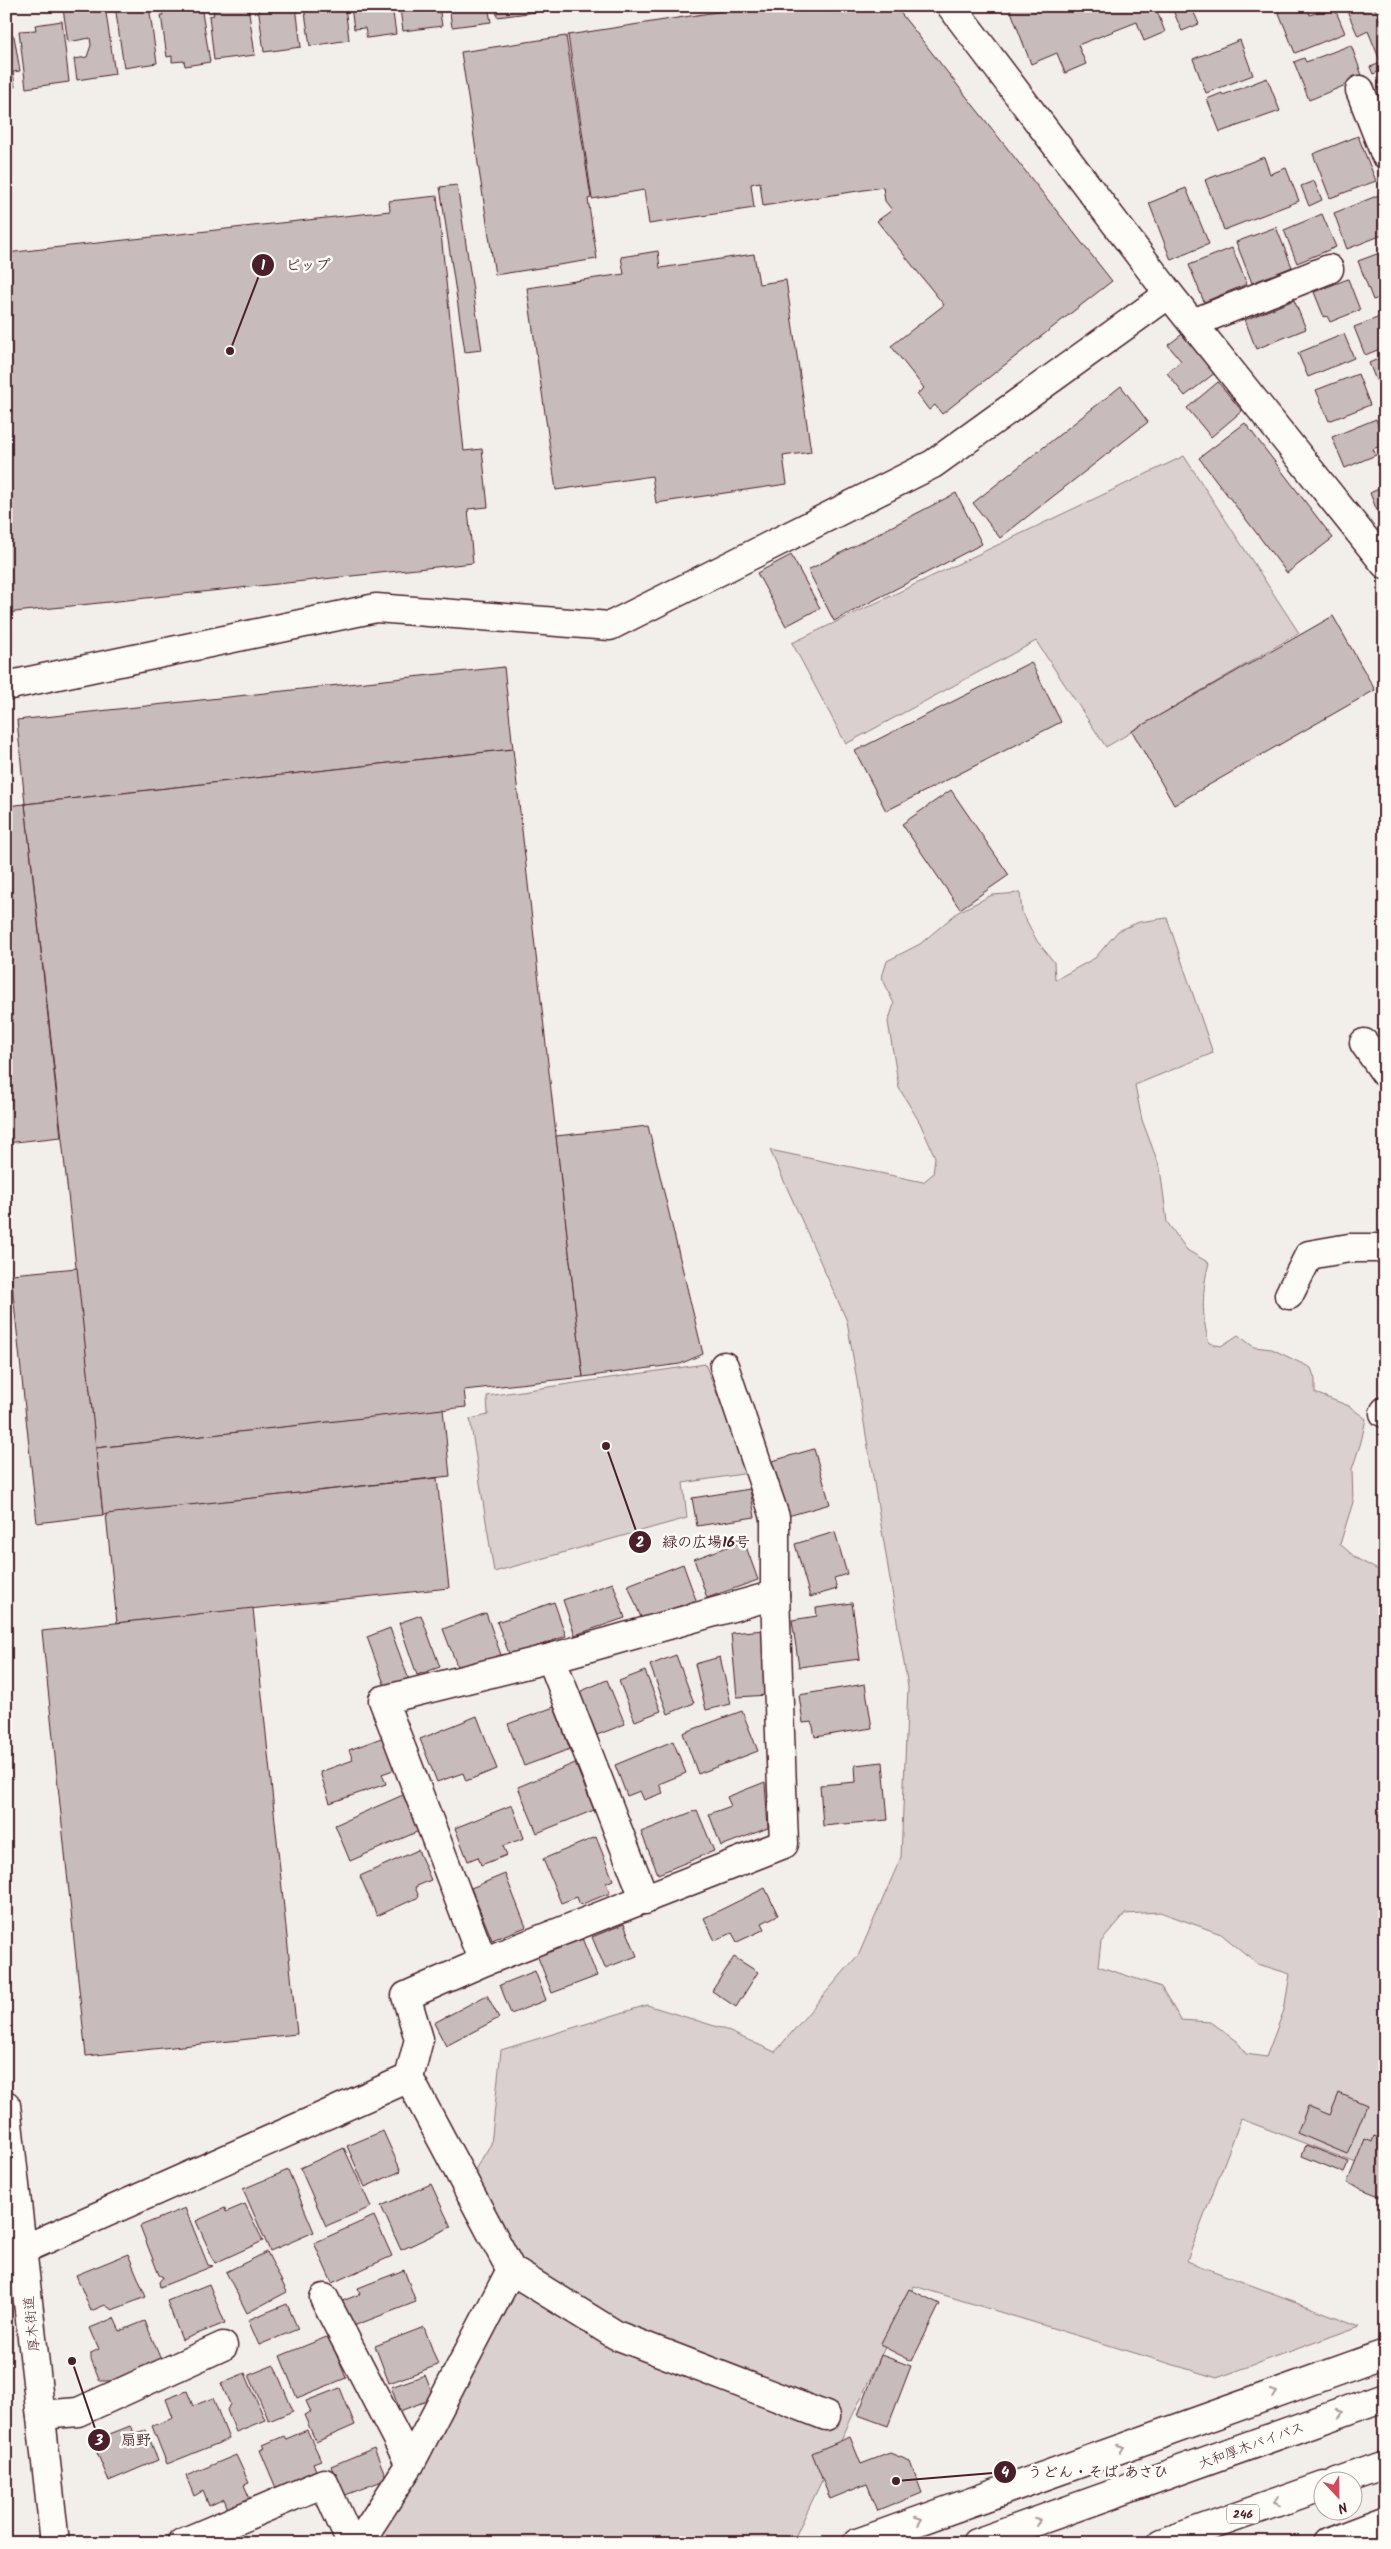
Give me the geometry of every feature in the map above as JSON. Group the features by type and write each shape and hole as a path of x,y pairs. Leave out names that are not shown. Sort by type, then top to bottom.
{"main road":[{"path":"951,6 1169,294 1385,564"},
{"path":"1360,90 1385,154"},
{"path":"1192,323 1329,269"},
{"path":"6,686 376,608 610,626 933,464 1169,294"},
{"path":"1364,1042 1385,1073"},
{"path":"1290,1295 1308,1255 1349,1248 1385,1248"},
{"path":"724,1366 775,1517 775,1595 784,1844 483,1962 406,1996 418,2039 409,2078 511,2270 616,2335 826,2416"},
{"path":"483,1962 383,1700 551,1658 775,1595"},
{"path":"551,1658 645,1900"},
{"path":"18,2259 409,2078"},
{"name":"厚木街道","path":"6,2105 18,2259 41,2415 55,2543"},
{"path":"359,2543 410,2464 511,2270"},
{"path":"324,2298 410,2464"},
{"path":"41,2415 78,2412 223,2346"},
{"path":"857,2543 1385,2354"},
{"name":"大和厚木バイパス","path":"976,2543 1385,2398"},
{"path":"1364,2472 1385,2465"},
{"path":"182,2543 324,2483 351,2543"},
{"name":"246","path":"1162,2543 1314,2490"},
{"path":"1338,2541 1385,2521"}],"shaded area":[{"path":"1184,456 1299,633 1106,747 1036,641 846,744 792,643"},
{"path":"1020,893 1022,912 1037,941 1054,962 1055,980 1095,958 1118,931 1139,922 1167,918 1213,1053 1135,1085 1142,1120 1160,1168 1167,1222 1187,1250 1209,1263 1203,1303 1209,1343 1221,1346 1238,1335 1254,1347 1272,1349 1311,1368 1315,1379 1315,1393 1349,1406 1366,1419 1352,1469 1353,1502 1340,1544 1356,1558 1385,1574 1385,2174 1241,2119 1187,2261 1360,2326 1217,2378 914,2286 796,2535 772,2543 374,2543 513,2300 464,2187 491,2144 501,2050 647,2005 721,2028 775,2052 859,1954 901,1857 908,1687 847,1321 770,1150 923,1182 933,1174 935,1157 920,1123 899,1088 888,1022 894,1004 882,977 887,961 920,944 958,912 992,895","holes":["1160,1912 1221,1934 1258,1964 1290,1974 1284,2010 1266,2057 1246,2054 1237,2041 1211,2022 1181,2020 1161,1987 1098,1966 1101,1942 1125,1914"]},
{"path":"705,1364 749,1473 683,1483 687,1518 494,1572 470,1419 488,1415 487,1396"}],"building":[{"path":"83,6 105,6 115,74 77,80 74,59 87,57 91,45 90,38 68,42 63,9"},
{"path":"115,6 149,6 157,63 124,68"},
{"path":"201,6 210,62 185,66 184,61 172,62 172,56 167,57 161,15 163,15 162,10"},
{"path":"248,6 255,55 214,60 209,16 214,15 212,7"},
{"path":"258,6 296,6 301,47 264,52"},
{"path":"304,6 345,6 349,40 310,46"},
{"path":"392,6 396,34 367,38 365,28 354,29 351,7"},
{"path":"406,6 439,6 442,26 403,31 400,9"},
{"path":"449,6 488,6 491,22 452,27"},
{"path":"496,6 536,6 536,12 497,17"},
{"path":"540,6 573,6 541,11"},
{"path":"755,6 895,6 1112,281 942,414 935,405 929,410 917,394 924,388 891,346 944,305 877,221 892,210 885,201 883,187 763,206 760,182 751,184 754,208 649,224 644,190 592,199 568,35"},
{"path":"1009,6 1155,6 1165,32 1144,41 1137,22 1078,45 1086,64 1065,73 1057,53 1031,64"},
{"path":"1171,6 1191,6 1199,24 1182,31"},
{"path":"1280,6 1307,6 1310,15 1324,9 1325,12 1335,9 1345,33 1295,53 1277,8"},
{"path":"1345,6 1360,6 1362,11 1374,6 1385,32 1385,69 1373,74 1370,67 1381,63 1368,31 1358,36"},
{"path":"62,21 69,82 26,88 19,31 36,30 35,25"},
{"path":"14,36 20,71 13,72 15,87 6,88 6,37"},
{"path":"566,36 591,198 588,199 597,259 495,275 461,52"},
{"path":"1240,40 1253,75 1206,93 1193,59"},
{"path":"1351,45 1363,78 1309,100 1294,62 1304,58 1306,62"},
{"path":"1267,78 1280,111 1220,132 1207,99 1222,93 1223,95"},
{"path":"1358,136 1376,181 1330,198 1313,154"},
{"path":"1264,157 1270,174 1286,168 1299,201 1224,230 1205,180"},
{"path":"1314,181 1322,200 1309,206 1301,186"},
{"path":"457,185 482,350 465,352 440,187"},
{"path":"1186,188 1209,244 1171,260 1149,203"},
{"path":"1379,195 1381,200 1385,199 1385,234 1347,249 1334,213"},
{"path":"437,196 464,451 482,449 488,507 468,509 473,563 6,613 6,253 390,211 389,201"},
{"path":"1322,214 1336,247 1297,263 1284,230"},
{"path":"1276,227 1292,267 1252,283 1236,242"},
{"path":"1232,248 1247,284 1204,302 1189,265"},
{"path":"658,251 660,268 754,254 759,284 786,280 811,452 783,456 787,484 656,503 652,476 556,490 527,288 624,274 621,257"},
{"path":"1385,251 1385,296 1373,300 1358,261"},
{"path":"1348,279 1360,310 1330,322 1327,316 1324,317 1314,292"},
{"path":"1294,300 1306,329 1256,349 1245,320"},
{"path":"1385,315 1385,347 1365,355 1354,327"},
{"path":"1189,329 1220,369 1185,396 1167,373 1181,361 1168,345"},
{"path":"1344,334 1354,358 1308,377 1298,353"},
{"path":"1385,356 1385,392 1381,393 1369,363"},
{"path":"1358,374 1370,405 1329,421 1316,390"},
{"path":"1218,382 1242,411 1211,437 1187,408"},
{"path":"1121,386 1148,422 1000,538 973,503"},
{"path":"1376,419 1385,444 1373,449 1376,455 1345,468 1332,437"},
{"path":"1245,423 1333,538 1287,573 1199,458"},
{"path":"1385,486 1385,519 1381,521 1370,493"},
{"path":"956,493 982,544 834,621 808,570"},
{"path":"791,555 820,608 786,626 757,573"},
{"path":"1333,616 1375,690 1174,805 1132,731"},
{"path":"1031,662 1061,722 886,811 855,751"},
{"path":"504,667 513,749 25,804 17,720"},
{"path":"513,749 583,1377 464,1390 466,1407 96,1448 25,804"},
{"path":"951,790 1009,875 960,909 902,824"},
{"path":"25,804 61,1137 6,1143 6,806"},
{"path":"648,1126 703,1354 680,1364 583,1377 556,1136"},
{"path":"77,1268 103,1515 37,1523 11,1274"},
{"path":"443,1409 450,1476 103,1515 96,1448"},
{"path":"814,1449 830,1504 788,1516 772,1461"},
{"path":"437,1478 449,1588 117,1623 106,1514"},
{"path":"750,1489 755,1517 697,1526 692,1498"},
{"path":"835,1532 847,1574 834,1578 837,1589 810,1597 795,1544"},
{"path":"744,1541 758,1580 707,1598 694,1559"},
{"path":"683,1564 696,1600 642,1620 628,1585"},
{"path":"613,1583 625,1618 575,1635 563,1600"},
{"path":"554,1602 566,1636 510,1656 497,1622"},
{"path":"852,1603 860,1659 799,1667 792,1620 817,1616 816,1608"},
{"path":"253,1608 297,2034 86,2056 42,1631"},
{"path":"486,1613 501,1655 459,1671 443,1629"},
{"path":"421,1615 440,1667 417,1675 399,1623"},
{"path":"390,1628 409,1680 386,1689 367,1637"},
{"path":"764,1630 768,1695 737,1697 731,1633"},
{"path":"676,1655 694,1703 668,1714 650,1665"},
{"path":"720,1657 731,1704 706,1710 695,1664"},
{"path":"645,1671 661,1711 635,1721 619,1681"},
{"path":"607,1680 625,1724 597,1735 579,1692"},
{"path":"865,1684 872,1728 815,1737 812,1722 803,1723 799,1695"},
{"path":"554,1707 570,1749 524,1766 508,1724"},
{"path":"742,1711 758,1751 698,1774 683,1733"},
{"path":"477,1716 497,1769 466,1781 463,1773 437,1782 420,1739"},
{"path":"384,1737 396,1769 382,1774 386,1784 330,1803 320,1772 353,1760 349,1750"},
{"path":"673,1741 686,1773 659,1784 663,1793 644,1800 640,1791 627,1796 615,1765"},
{"path":"883,1762 888,1820 823,1826 820,1785 856,1782 855,1765"},
{"path":"575,1763 594,1810 537,1833 518,1787"},
{"path":"765,1782 768,1828 721,1846 709,1814 731,1806 727,1797"},
{"path":"403,1795 419,1831 350,1861 335,1825"},
{"path":"512,1805 524,1838 503,1846 507,1855 481,1865 478,1857 468,1861 455,1828"},
{"path":"697,1810 714,1851 658,1874 641,1832"},
{"path":"596,1837 613,1880 606,1883 610,1893 580,1905 577,1897 561,1903 543,1859"},
{"path":"418,1850 431,1880 415,1887 419,1897 377,1916 360,1876"},
{"path":"505,1874 526,1927 492,1940 471,1888"},
{"path":"765,1888 778,1915 762,1923 765,1929 737,1942 732,1933 715,1941 704,1918"},
{"path":"624,1924 637,1956 605,1968 592,1937"},
{"path":"582,1938 597,1976 552,1993 537,1955"},
{"path":"734,1957 758,1972 736,2007 712,1991"},
{"path":"535,1971 546,2000 511,2014 500,1985"},
{"path":"487,1995 499,2018 446,2046 434,2023"},
{"path":"1339,2093 1367,2105 1347,2154 1297,2133 1308,2106 1330,2115"},
{"path":"383,2131 401,2171 365,2187 347,2146"},
{"path":"1374,2136 1385,2140 1384,2198 1347,2183 1365,2139 1372,2142"},
{"path":"1306,2145 1349,2162 1344,2173 1302,2156"},
{"path":"344,2148 371,2207 326,2226 300,2168"},
{"path":"288,2170 314,2232 270,2251 243,2189"},
{"path":"431,2184 451,2227 401,2250 381,2206"},
{"path":"245,2204 263,2241 215,2263 196,2221 225,2208 226,2212"},
{"path":"185,2208 208,2265 213,2266 160,2287 159,2282 163,2277 159,2275 140,2226"},
{"path":"374,2216 392,2256 332,2283 314,2243"},
{"path":"267,2252 287,2292 247,2313 226,2272"},
{"path":"128,2254 146,2297 112,2310 105,2305 91,2311 76,2275"},
{"path":"404,2270 416,2302 351,2327 340,2302 360,2294 358,2288"},
{"path":"209,2284 225,2323 182,2340 167,2301"},
{"path":"909,2289 940,2304 912,2361 880,2345"},
{"path":"287,2304 298,2329 259,2345 248,2320"},
{"path":"114,2318 120,2331 145,2321 161,2360 111,2381 100,2381 91,2359 91,2353 99,2349 90,2328"},
{"path":"424,2327 438,2365 389,2383 375,2346"},
{"path":"329,2336 346,2378 297,2398 280,2356"},
{"path":"881,2355 911,2366 888,2426 858,2415"},
{"path":"274,2365 293,2411 269,2421 249,2375"},
{"path":"245,2373 265,2420 236,2432 227,2410 230,2404 221,2383"},
{"path":"425,2375 434,2398 400,2411 391,2387"},
{"path":"340,2388 355,2425 316,2442 304,2415 311,2412 306,2401"},
{"path":"187,2391 193,2406 213,2398 229,2439 167,2464 152,2426 173,2418 166,2399"},
{"path":"130,2426 135,2433 146,2430 158,2460 109,2481 92,2441"},
{"path":"307,2430 321,2460 313,2463 316,2470 276,2488 260,2450 265,2448 263,2445 284,2436 286,2439"},
{"path":"850,2437 861,2464 890,2453 910,2461 922,2493 878,2511 867,2484 830,2499 812,2453"},
{"path":"374,2448 387,2479 343,2496 331,2466"},
{"path":"236,2455 249,2483 244,2485 250,2499 228,2509 224,2499 209,2506 203,2491 194,2496 186,2476"}],"place":[{"name":"ピップ","path":"230,351"},
{"name":"緑の広場16号","path":"606,1446"},
{"name":"扇野","path":"72,2361"},
{"name":"うどん・そば あさひ","path":"896,2481"}]}
